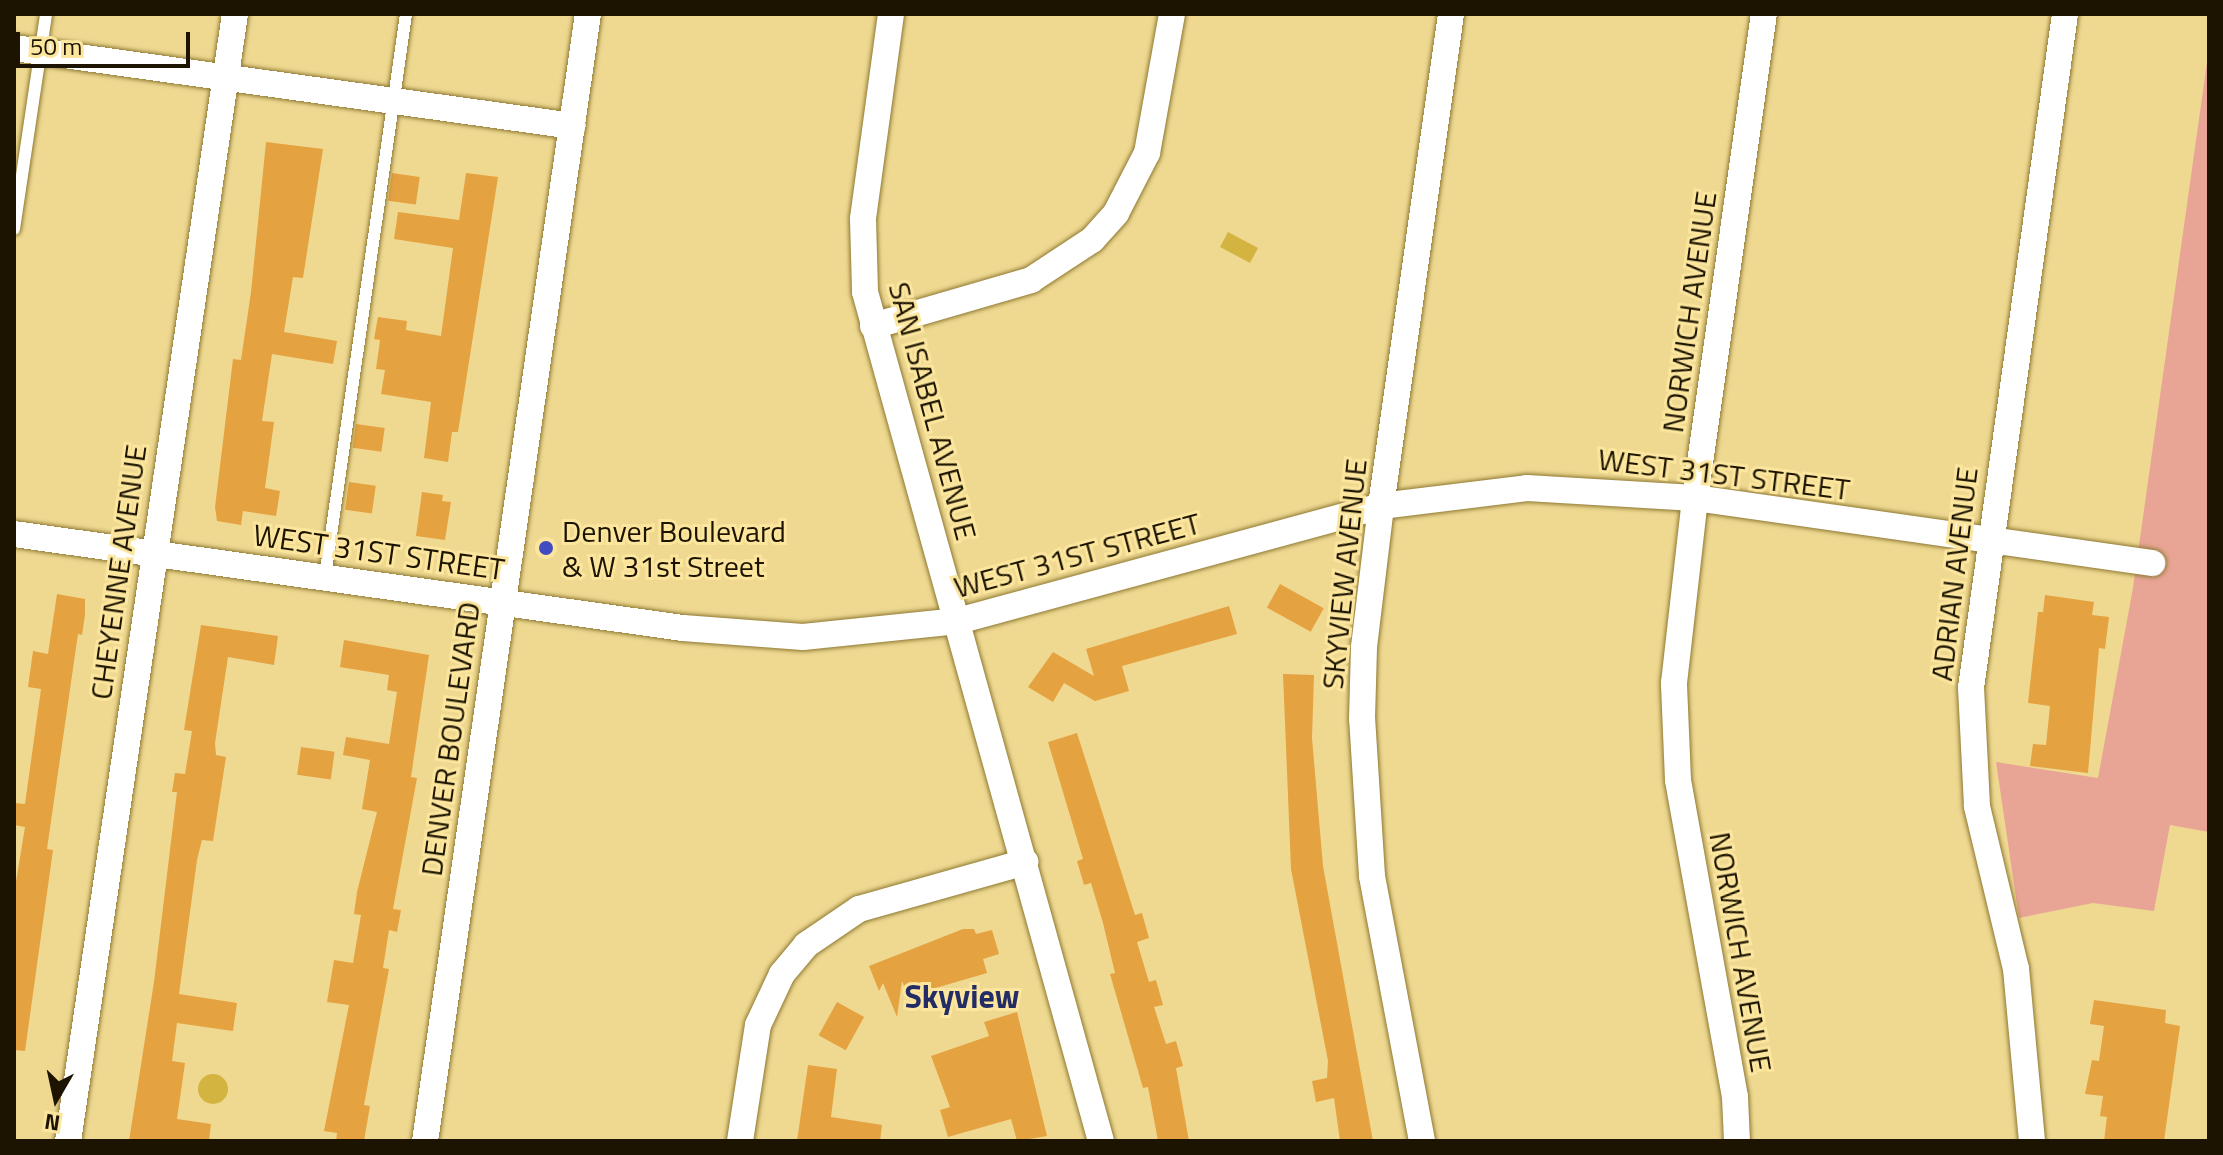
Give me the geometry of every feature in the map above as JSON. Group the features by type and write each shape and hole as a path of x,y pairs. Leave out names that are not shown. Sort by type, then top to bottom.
{"street":[{"name":"CHEYENNE AVENUE","path":"68,1141 152,553 235,14"},
{"name":"DENVER BOULEVARD","path":"425,1141 588,14"},
{"name":"SAN ISABEL AVENUE","path":"891,14 863,219 864,280 873,326 1101,1141"},
{"path":"873,326 1031,280 1092,240 1116,213 1147,153 1172,14"},
{"name":"SKYVIEW AVENUE","path":"1422,1141 1372,876 1365,797 1364,647 1451,14"},
{"name":"NORWICH AVENUE","path":"1737,1141 1735,1097 1678,780 1674,683 1695,498 1764,14"},
{"name":"ADRIAN AVENUE","path":"2032,1141 2016,969 1977,806 1971,750 1974,642 2065,14"},
{"path":"14,48 573,126"},
{"name":"WEST 31ST STREET","path":"14,534 683,628 803,637 958,621 1381,506 1527,488 1695,498 2152,563"},
{"path":"740,1141 758,1025 782,974 806,945 859,909 1025,862"}],"lane":[{"path":"14,229 46,14"},
{"path":"325,577 406,14"}],"shaded area":[{"path":"2209,48 2209,832 2170,825 2154,911 2093,903 2019,918 1996,762 2098,778 2133,588"},
{"path":"1228,232 1258,248 1250,263 1220,247"},
{"path":"213,1074 219,1075 227,1083 227,1095 219,1103 213,1104 207,1103 199,1095 198,1089 199,1083 207,1075"}],"building":[{"path":"266,142 323,149 303,278 293,277 284,332 337,341 333,364 272,354 262,421 274,422 265,488 280,491 276,516 243,511 241,525 217,521 215,507 233,359 241,360 251,292"},
{"path":"392,173 420,177 416,205 388,201"},
{"path":"466,173 498,177 458,432 452,432 448,462 424,458 431,402 381,394 385,370 376,369 380,340 374,339 378,317 407,321 406,330 441,336 453,248 394,239 398,212 459,220"},
{"path":"356,424 385,428 381,452 353,448"},
{"path":"349,482 376,486 372,513 345,510"},
{"path":"422,492 443,495 442,501 451,502 445,540 416,536"},
{"path":"1280,584 1324,608 1311,632 1267,608"},
{"path":"57,594 85,599 85,615 82,635 78,634 47,849 53,850 25,1051 14,1050 14,894 25,827 14,825 14,803 25,804 41,689 28,687 33,651 48,654"},
{"path":"2045,595 2094,602 2092,615 2109,617 2105,649 2099,648 2088,773 2030,766 2033,744 2046,745 2050,706 2028,703 2038,612 2043,612"},
{"path":"1229,606 1237,634 1122,666 1129,691 1095,701 1064,683 1053,702 1028,687 1053,652 1094,676 1086,649"},
{"path":"201,625 278,636 274,665 228,657 215,743 216,755 226,757 213,841 202,840 197,860 179,994 237,1003 233,1031 177,1023 172,1061 185,1063 177,1119 211,1124 209,1141 129,1141 154,982 177,792 172,792 175,773 185,774 192,731 184,730"},
{"path":"344,640 429,655 411,777 417,778 393,909 401,910 397,932 389,930 383,968 389,969 364,1105 370,1106 364,1141 336,1141 337,1133 324,1131 349,1005 327,1002 334,960 353,963 361,915 354,914 357,892 377,812 362,809 370,760 343,755 346,737 389,744 397,692 387,690 389,675 340,667"},
{"path":"1283,674 1314,675 1312,738 1323,866 1373,1141 1340,1141 1334,1098 1316,1102 1312,1081 1327,1078 1328,1061 1291,869"},
{"path":"1077,733 1135,915 1142,913 1149,938 1137,942 1149,982 1156,980 1163,1005 1154,1007 1166,1044 1176,1041 1183,1066 1176,1068 1189,1141 1158,1141 1148,1087 1143,1088 1110,974 1115,973 1103,923 1091,883 1084,885 1077,861 1083,859 1048,742"},
{"path":"301,747 335,752 331,779 297,775"},
{"path":"963,929 974,929 976,934 992,930 999,954 983,959 987,973 908,996 902,981 897,1017 883,983 879,991 869,966"},
{"path":"2094,1000 2166,1010 2165,1023 2180,1026 2164,1141 2104,1141 2107,1117 2100,1116 2103,1096 2085,1094 2092,1060 2099,1061 2104,1026 2090,1024"},
{"path":"837,1002 864,1017 846,1050 819,1035"},
{"path":"1017,1012 1047,1136 1017,1141 1011,1119 948,1137 940,1110 950,1107 931,1056 989,1036 984,1022"},
{"path":"808,1065 837,1069 831,1117 882,1125 880,1141 797,1141"}],"place":[{"name":"Denver Boulevard & W 31st Street","path":"546,548"}],"district":[{"name":"Skyview","path":"962,996"}]}
